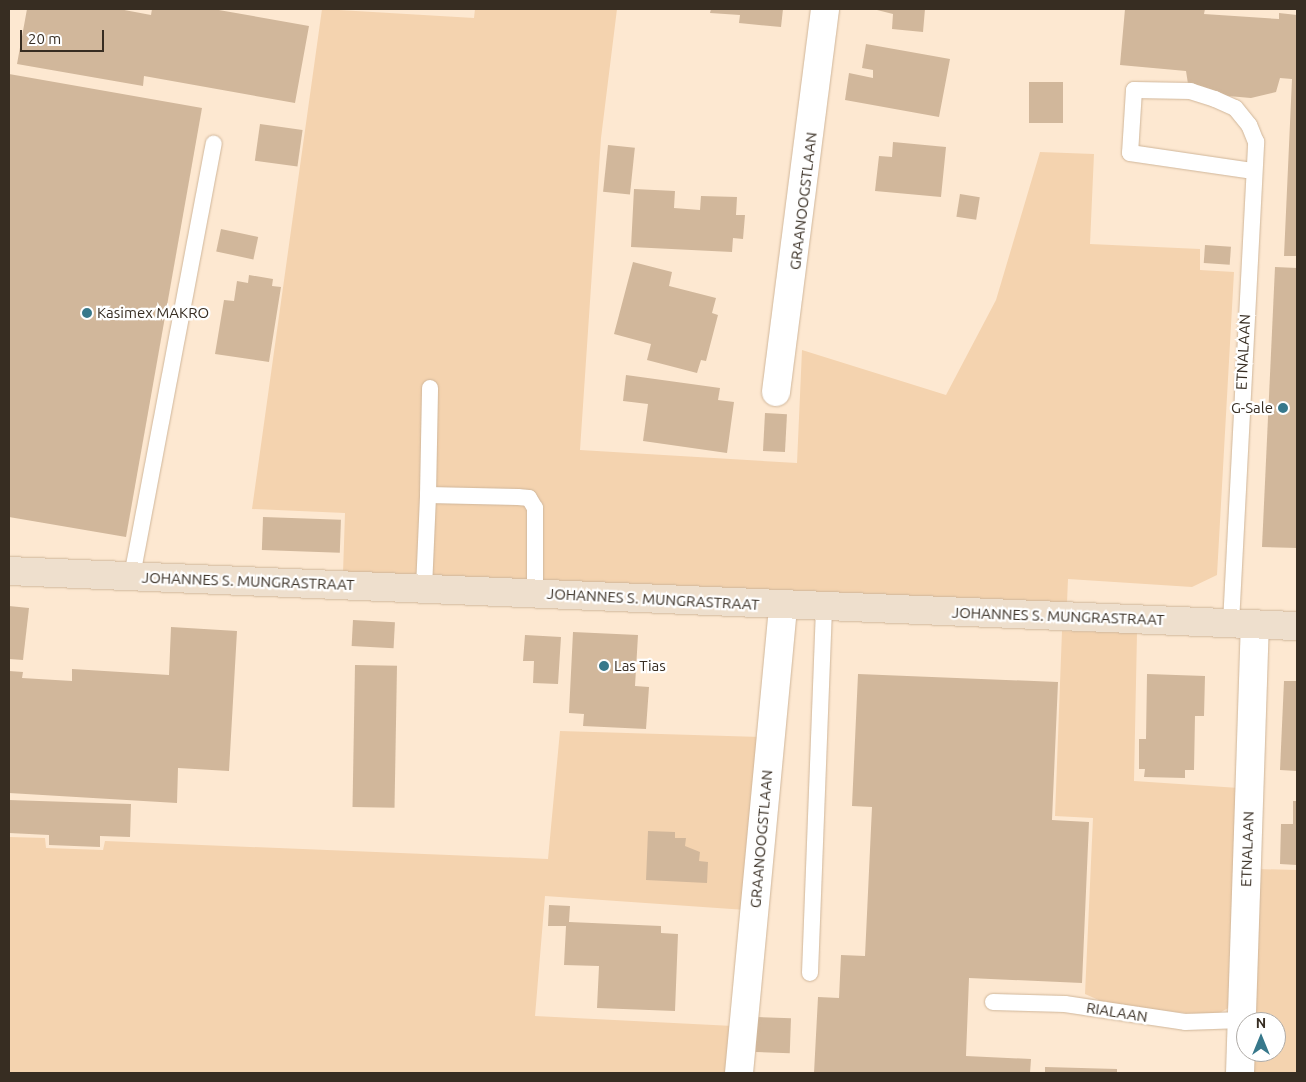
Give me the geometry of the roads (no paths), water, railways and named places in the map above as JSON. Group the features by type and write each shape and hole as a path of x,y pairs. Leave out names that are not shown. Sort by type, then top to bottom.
{"street":[{"name":"GRAANOOGSTLAAN","path":"776,392 825,9"},
{"name":"JOHANNES S. MUNGRASTRAAT","path":"9,572 535,592 783,606 1297,626"},
{"name":"GRAANOOGSTLAAN","path":"739,1073 783,606"},
{"name":"ETNALAAN","path":"1242,1012 1243,623"}],"lane":[{"name":"ETNALAAN","path":"1243,623 1256,142 1249,125 1235,108 1191,91 1134,90 1130,153 1254,171"},
{"path":"132,576 214,144"},
{"path":"424,588 430,388"},
{"path":"428,495 529,498 535,508 535,592"},
{"path":"810,973 824,607"},
{"name":"RIALAAN","path":"993,1002 1065,1004 1184,1022 1236,1020"}],"place":[{"name":"Kasimex MAKRO","path":"87,313"},
{"name":"G-Sale","path":"1283,408"},
{"name":"Las Tias","path":"604,666"}]}
